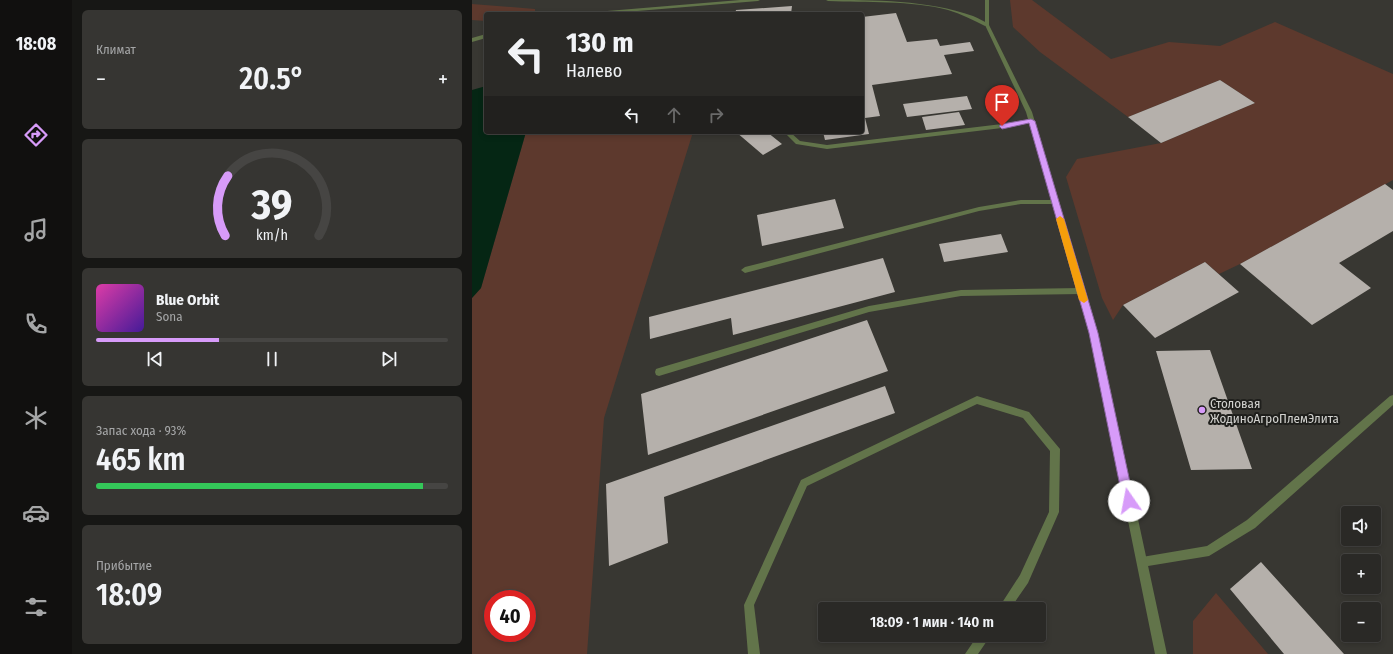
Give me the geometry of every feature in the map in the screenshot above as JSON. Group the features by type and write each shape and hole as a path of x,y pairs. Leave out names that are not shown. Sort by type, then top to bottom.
{"street":[{"path":"608,12 758,0"},
{"path":"828,0 922,4 942,7 959,11 988,25"},
{"path":"987,0 988,25 1031,121 1094,333 1161,654"},
{"path":"472,40 484,37"},
{"path":"790,134 798,143 827,147 1002,126 1031,121"},
{"path":"745,270 979,209 1021,202 1055,202"},
{"path":"659,372 869,309 961,293 1081,291"},
{"path":"1142,562 1209,551 1251,524 1393,399"},
{"path":"754,654 749,605 804,483 977,400 1026,415 1055,449 1054,512 1024,579 1008,602"},
{"path":"971,654 980,642"}],"shaded area":[{"path":"1010,0 1032,0 1111,59 1169,42 1220,46 1275,22 1393,74 1393,180 1219,274 1205,262 1123,305 1113,320 1102,298 1066,177 1077,159 1161,143 1255,103 1220,80 1128,117 1040,52 1013,27"},
{"path":"472,4 535,9 535,12 484,12 484,21 472,20"},
{"path":"484,87 484,134 525,134 481,288 472,298 472,90"},
{"path":"525,134 692,134 604,418 587,654 472,654 472,298 481,288"},
{"path":"1216,593 1268,654 1193,654 1193,621"}],"building":[{"path":"792,6 791,12 736,12 736,10"},
{"path":"896,13 907,42 937,39 940,46 970,42 974,51 944,55 952,74 872,85 880,116 865,118 869,134 825,140 824,134 864,134 864,17"},
{"path":"1220,80 1255,103 1161,143 1128,117"},
{"path":"967,96 972,109 907,117 903,104"},
{"path":"959,112 965,125 926,130 922,117"},
{"path":"738,134 770,134 782,144 763,155"},
{"path":"1385,184 1393,190 1393,231 1339,263 1371,288 1312,325 1240,264"},
{"path":"835,199 844,228 762,246 757,215"},
{"path":"1001,234 1008,252 944,262 939,244"},
{"path":"883,258 895,292 733,335 731,318 650,339 649,317"},
{"path":"1205,262 1239,292 1155,338 1123,305"},
{"path":"867,320 888,371 648,455 641,394"},
{"name":"Столовая ЖодиноАгроПлемЭлита","path":"1210,350 1252,469 1191,470 1156,351"},
{"path":"885,386 895,413 664,497 668,543 609,566 606,484"},
{"path":"1261,562 1344,654 1284,654 1230,589"}],"slow traffic":[{"path":"1060,219 1084,300"}],"place":[{"name":"Столовая ЖодиноАгроПлемЭлита","path":"1202,410"}],"route":[{"path":"1002,126 1031,121 1094,333 1129,501"}]}
